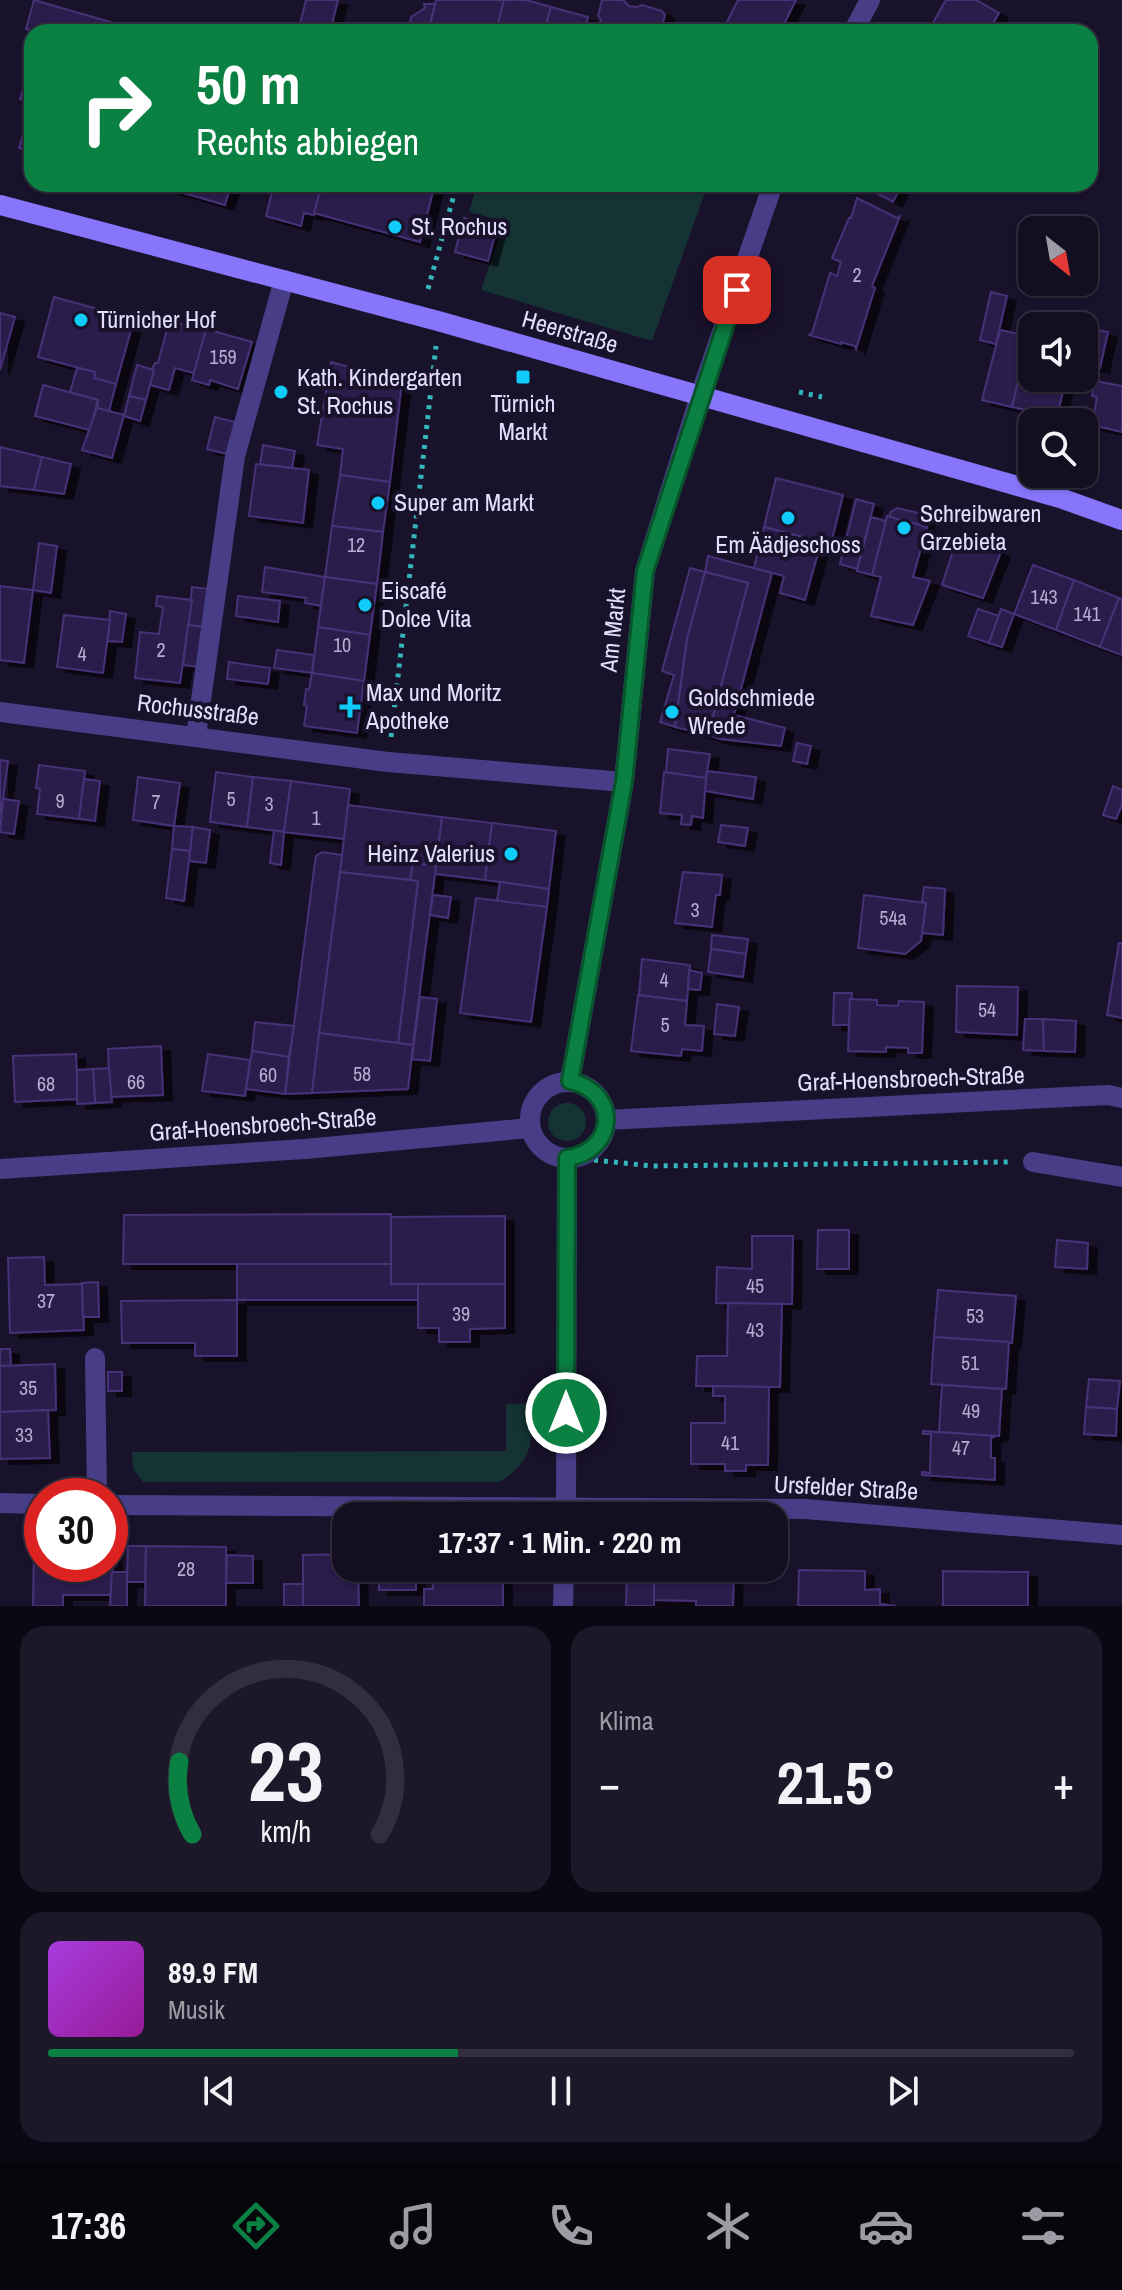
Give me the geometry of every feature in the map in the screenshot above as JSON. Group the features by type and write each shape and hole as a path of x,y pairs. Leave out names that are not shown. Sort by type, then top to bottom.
{"main road":[{"name":"Heerstraße","path":"0,205 284,280 700,396 1063,499 1122,520"}],"street":[{"path":"857,24 870,0"},
{"name":"Am Markt","path":"570,1081 624,782 645,571 700,396 770,192"},
{"path":"196,736 235,456 284,280"},
{"name":"Rochusstraße","path":"0,712 388,762"},
{"path":"388,762 624,782"},
{"path":"570,1081 592,1089 600,1098 606,1120 598,1143 579,1156 567,1158 540,1146 530,1128 534,1100 556,1083 570,1081"},
{"name":"Graf-Hoensbroech-Straße","path":"606,1120 1108,1095 1122,1098"},
{"name":"Graf-Hoensbroech-Straße","path":"0,1169 305,1149 530,1128"},
{"path":"566,1502 567,1158"},
{"path":"1033,1162 1122,1177"},
{"path":"95,1358 97,1478"},
{"path":"0,1503 24,1504"},
{"name":"Ursfelder Straße","path":"128,1505 332,1508"},
{"name":"Ursfelder Straße","path":"788,1509 1122,1535"},
{"path":"563,1606 564,1582"}],"path":[{"path":"428,289 455,192"},
{"path":"388,762 436,347"},
{"path":"567,1158 652,1166 1033,1162"}],"green space":[{"path":"475,192 705,192 652,341 481,290 505,222 469,212"},
{"path":"567,1103 580,1109 586,1122 580,1135 567,1141 554,1135 548,1122 554,1109"},
{"path":"532,1403 531,1439 526,1457 500,1482 143,1482 133,1469 132,1452 506,1451 506,1404"}],"building":[{"path":"34,0 117,24 27,24"},
{"path":"306,0 338,0 332,24 300,24"},
{"path":"436,0 504,0 498,24 430,24"},
{"path":"504,0 526,0 551,7 546,24 498,24"},
{"path":"602,0 623,0 629,6 642,5 662,11 665,15 662,24 600,24 598,16"},
{"path":"738,0 796,0 784,24 726,24"},
{"path":"946,0 976,0 999,13 993,24 932,24"},
{"path":"424,4 435,4 430,24 410,24 411,17 425,8"},
{"path":"551,7 588,17 586,24 546,24"},
{"path":"24,131 24,150 19,148"},
{"path":"180,192 229,192 225,205"},
{"path":"272,192 320,192 314,215 304,213 301,226 266,216"},
{"name":"St. Rochus","path":"320,192 433,192 420,242 314,213"},
{"path":"874,192 898,192 893,202"},
{"path":"857,198 897,218 900,216 872,286 875,288 856,349 855,346 809,335 830,273 837,276 841,262 832,258"},
{"path":"464,218 497,228 488,261 455,252"},
{"path":"991,292 1007,296 996,344 980,340"},
{"path":"54,297 134,319 116,384 94,378 95,372 38,357"},
{"path":"0,313 15,317 0,370"},
{"path":"170,318 171,321 206,331 194,373 175,368 169,390 150,385 152,369 158,363"},
{"path":"206,329 252,342 238,389 210,380 209,385 192,380"},
{"path":"1000,330 1018,334 1018,382 1012,407 982,400"},
{"path":"1098,330 1108,332 1098,368"},
{"path":"331,362 402,382 390,482 340,475 343,449 317,445"},
{"path":"137,365 154,370 146,400 129,396"},
{"path":"77,368 95,372 94,378 116,384 109,411 97,408 98,400 70,392"},
{"path":"1018,382 1018,392 1063,392 1059,408 1012,407"},
{"path":"1098,382 1122,386 1122,432 1098,426 1097,397 1092,396 1093,392 1098,392"},
{"path":"43,385 98,400 90,430 35,416"},
{"path":"129,396 146,400 140,421 124,416"},
{"path":"97,408 124,415 112,458 82,450"},
{"path":"215,417 235,422 227,454 207,449"},
{"path":"263,445 295,451 292,468 260,464"},
{"path":"0,447 42,457 34,490 0,486"},
{"path":"42,457 71,464 64,494 34,490"},
{"path":"256,464 309,470 303,523 249,516"},
{"path":"340,475 390,482 383,532 332,526"},
{"path":"776,478 843,495 831,544 764,527"},
{"path":"856,499 874,504 857,569 840,564"},
{"path":"897,508 923,514 925,526 889,517"},
{"path":"887,516 927,527 913,577 930,581 913,625 871,616 881,577 872,575"},
{"path":"871,517 886,521 872,575 857,571"},
{"path":"332,526 383,532 377,584 325,577"},
{"path":"764,527 821,542 805,600 780,593 784,576 754,568"},
{"path":"957,538 1001,552 983,598 942,585"},
{"path":"39,543 57,546 51,593 33,590"},
{"path":"708,556 772,573 734,715 785,728 781,746 708,735 748,583 705,572"},
{"path":"1033,565 1074,580 1056,630 1014,614"},
{"path":"265,567 325,577 321,606 305,603 306,598 262,592"},
{"path":"690,568 705,572 687,639 675,727 660,722 674,675 662,671"},
{"path":"705,572 748,583 708,735 675,727 687,639"},
{"path":"325,577 377,584 370,635 318,627"},
{"path":"1074,580 1119,598 1100,647 1056,630"},
{"path":"0,586 33,590 24,663 0,660"},
{"path":"192,587 209,589 204,627 188,625"},
{"path":"157,596 192,600 180,683 135,678 140,632 159,634 163,607 156,606"},
{"path":"238,596 280,601 278,622 236,616"},
{"path":"1119,598 1122,599 1122,655 1100,647"},
{"path":"978,609 999,616 989,643 968,636"},
{"path":"1001,609 1014,614 1002,647 989,643"},
{"path":"110,611 126,614 122,642 108,641"},
{"path":"64,615 110,620 103,673 57,667"},
{"path":"188,625 204,627 198,667 183,665"},
{"path":"318,627 370,635 364,681 312,673"},
{"path":"277,650 314,655 312,673 274,668"},
{"path":"229,662 270,668 268,684 227,679"},
{"path":"312,673 364,681 357,733 304,726 306,689 309,690"},
{"path":"797,743 811,746 807,764 793,761"},
{"path":"668,749 710,754 706,778 666,773"},
{"path":"0,760 8,761 1,814 0,814"},
{"path":"39,765 85,771 79,819 37,814"},
{"path":"707,771 756,777 753,799 705,791"},
{"path":"216,772 253,777 247,827 210,822"},
{"path":"664,772 706,778 703,818 692,816 691,825 681,824 682,815 660,813"},
{"path":"138,777 180,783 174,826 133,820"},
{"path":"253,777 291,781 284,832 247,827"},
{"path":"84,779 100,781 95,821 79,819"},
{"path":"291,781 350,789 344,839 284,832"},
{"path":"1113,786 1122,790 1122,805 1116,819 1103,815"},
{"path":"3,799 19,801 14,834 0,832"},
{"path":"348,805 442,817 436,866 413,863 410,880 340,872"},
{"path":"442,817 492,823 485,880 435,874"},
{"path":"492,823 556,831 549,889 485,880"},
{"path":"721,825 748,828 745,846 718,842"},
{"path":"174,826 193,827 190,851 172,849"},
{"path":"193,827 210,830 206,863 189,861"},
{"path":"274,830 284,832 281,865 270,863"},
{"path":"172,849 190,851 184,901 166,898"},
{"path":"322,852 342,855 312,1093 285,1094 314,869 316,856"},
{"path":"413,863 436,866 413,1045 398,1043 418,881 410,880"},
{"path":"340,872 418,881 398,1043 319,1033"},
{"path":"683,872 722,875 712,927 675,923"},
{"path":"500,882 549,889 547,907 497,901"},
{"path":"924,887 945,889 943,935 922,933 926,903 922,902"},
{"path":"433,895 451,897 448,918 430,915"},
{"path":"864,895 926,903 921,941 905,954 858,948"},
{"path":"476,898 547,907 531,1022 460,1013"},
{"path":"712,935 748,939 746,954 711,949"},
{"path":"1119,943 1122,943 1122,1018 1107,1015"},
{"path":"711,949 746,954 743,977 708,972"},
{"path":"642,959 690,965 687,1001 639,995"},
{"path":"689,970 702,973 700,990 688,989"},
{"path":"957,986 1018,987 1017,1035 956,1032"},
{"path":"834,993 852,993 849,1025 833,1025"},
{"path":"638,995 687,1001 685,1025 704,1026 702,1051 682,1049 681,1056 631,1051"},
{"path":"420,997 437,999 430,1061 412,1059"},
{"path":"850,999 877,1000 877,1005 898,1006 899,1001 924,1002 922,1053 908,1053 908,1048 886,1047 886,1052 848,1051"},
{"path":"717,1004 739,1007 735,1036 714,1034"},
{"path":"1025,1019 1043,1019 1044,1051 1023,1050"},
{"path":"1043,1019 1076,1021 1075,1052 1044,1051"},
{"path":"255,1022 294,1026 289,1057 252,1051"},
{"path":"319,1033 413,1045 408,1089 312,1093"},
{"path":"161,1046 163,1095 110,1097 108,1049"},
{"path":"252,1051 289,1057 285,1094 246,1089"},
{"path":"76,1054 78,1099 15,1102 13,1056"},
{"path":"208,1054 250,1060 245,1096 202,1091"},
{"path":"109,1068 112,1102 95,1103 93,1069"},
{"path":"93,1069 95,1103 77,1104 77,1070"},
{"path":"391,1214 391,1264 123,1264 124,1215"},
{"path":"505,1216 505,1284 391,1284 391,1217"},
{"path":"818,1230 849,1230 849,1269 817,1269"},
{"path":"752,1236 793,1236 792,1304 716,1303 717,1267 752,1269"},
{"path":"1057,1240 1088,1243 1087,1269 1055,1267"},
{"path":"44,1257 45,1285 82,1284 84,1330 10,1333 8,1258"},
{"path":"237,1264 391,1264 391,1284 418,1284 418,1300 237,1300"},
{"path":"98,1282 99,1317 83,1317 82,1283"},
{"path":"418,1284 505,1284 505,1328 470,1329 470,1342 439,1342 439,1328 418,1328"},
{"path":"938,1290 1016,1296 1012,1343 934,1337"},
{"path":"237,1300 237,1356 195,1356 195,1343 122,1343 121,1301"},
{"path":"728,1303 782,1304 780,1387 696,1386 697,1356 727,1356"},
{"path":"934,1337 1009,1342 1006,1389 931,1384"},
{"path":"0,1349 10,1349 11,1366 0,1366"},
{"path":"55,1364 56,1410 0,1412 0,1366"},
{"path":"108,1372 122,1372 122,1391 108,1391"},
{"path":"1089,1379 1120,1381 1117,1409 1086,1407"},
{"path":"942,1385 1002,1389 999,1436 939,1432"},
{"path":"713,1386 769,1387 768,1465 746,1465 746,1471 725,1471 725,1464 691,1464 691,1423 725,1423 725,1396 713,1396"},
{"path":"1086,1407 1117,1409 1116,1436 1084,1434"},
{"path":"48,1410 50,1458 0,1459 0,1412"},
{"path":"923,1431 996,1436 991,1438 995,1480 922,1475 922,1472 930,1473 931,1434 923,1434"},
{"path":"128,1546 146,1546 145,1582 128,1582"},
{"path":"146,1546 226,1547 226,1606 145,1606"},
{"path":"332,1554 332,1582 358,1582 359,1606 303,1606 303,1555"},
{"path":"227,1555 253,1556 253,1583 226,1583"},
{"path":"799,1570 865,1571 865,1590 880,1589 880,1604 896,1606 798,1606"},
{"path":"943,1571 1028,1572 1028,1606 943,1606"},
{"path":"33,1582 112,1582 112,1595 63,1595 63,1606 33,1606"},
{"path":"111,1582 127,1582 127,1606 110,1606"},
{"path":"379,1582 416,1582 416,1590 379,1590"},
{"path":"433,1582 503,1582 503,1606 424,1606 424,1589 433,1589"},
{"path":"627,1582 654,1582 654,1606 626,1606"},
{"path":"654,1582 734,1582 733,1606 696,1606 696,1601 654,1600"},
{"path":"284,1584 303,1584 303,1606 284,1606"}],"place":[{"name":"St. Rochus","path":"395,227"},
{"name":"Türnicher Hof","path":"81,320"},
{"name":"Türnich Markt","path":"523,377"},
{"name":"Kath. Kindergarten St. Rochus","path":"281,392"},
{"name":"Super am Markt","path":"378,503"},
{"name":"Em Äädjeschoss","path":"788,518"},
{"name":"Schreibwaren Grzebieta","path":"904,528"},
{"name":"Eiscafé Dolce Vita","path":"365,605"},
{"name":"Max und Moritz Apotheke","path":"350,707"},
{"name":"Goldschmiede Wrede","path":"672,712"},
{"name":"Heinz Valerius","path":"511,854"}],"route":[{"path":"566,1413 567,1158 590,1151 604,1132 606,1120 605,1109 592,1089 570,1081 624,782 645,571 737,290"}]}
